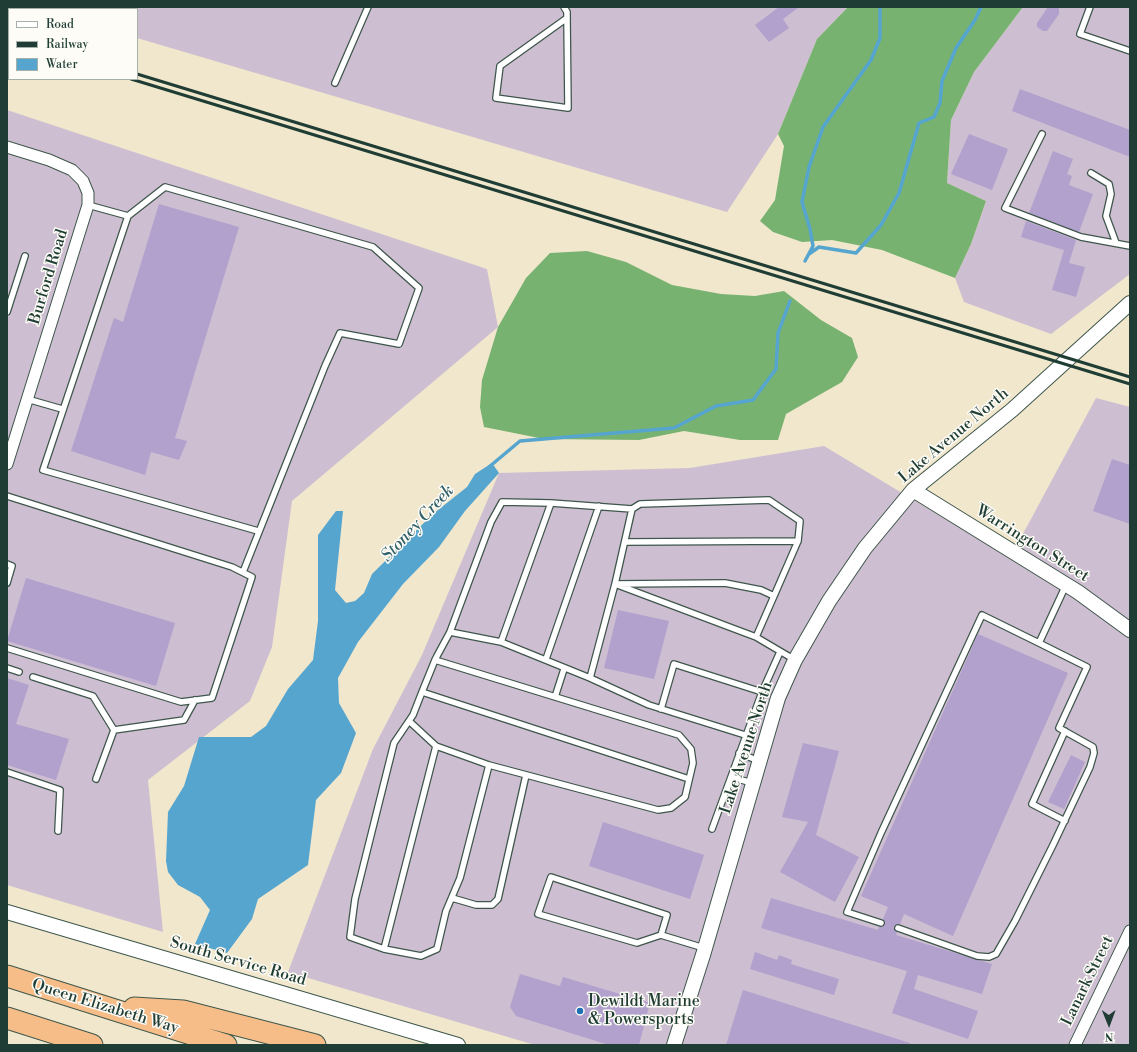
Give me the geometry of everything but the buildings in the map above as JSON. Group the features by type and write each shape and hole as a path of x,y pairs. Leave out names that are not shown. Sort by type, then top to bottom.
{"highway":[{"name":"Queen Elizabeth Way","path":"7,976 226,1045"},
{"path":"101,1006 183,1011 315,1045"},
{"path":"7,1018 92,1045"}],"street":[{"name":"Burford Road","path":"7,147 49,160 72,170 83,181 88,193 88,205 7,464"},
{"name":"Lake Avenue North","path":"674,1045 778,698 795,660 829,601 865,548 913,490 1012,410 1130,303"},
{"name":"Warrington Street","path":"913,490 1066,584 1130,630"},
{"name":"South Service Road","path":"7,912 458,1045"},
{"name":"Lanark Street","path":"1075,1045 1130,932"}],"lane":[{"path":"335,83 368,7"},
{"path":"564,7 567,12 568,108 496,98 500,66 567,18"},
{"path":"1090,7 1080,34 1130,52"},
{"path":"1042,134 1005,208 1081,236 1130,246"},
{"path":"1091,173 1109,184 1111,194 1106,216 1116,244"},
{"path":"243,572 258,531 325,366 340,333 400,344 419,288 373,247 165,187 128,216 62,409 43,470 258,531"},
{"path":"88,205 128,216"},
{"path":"7,312 25,256"},
{"path":"27,399 62,409"},
{"path":"7,496 232,567 252,577 212,698 181,702 7,648"},
{"path":"489,765 460,878 446,911 437,949 421,956 384,949 350,937 355,899 394,743 409,721 435,660 450,632 491,522 502,502 551,503 632,509 640,504 769,500 800,521 798,541 756,637"},
{"path":"500,642 551,503"},
{"path":"546,659 599,506"},
{"path":"590,678 615,584 632,509"},
{"path":"625,542 798,541"},
{"path":"7,564 12,566 7,582"},
{"path":"615,584 725,583 761,590 774,596"},
{"path":"615,584 756,637 795,660"},
{"path":"1039,643 1066,584"},
{"path":"881,923 847,912 881,833 982,615 1087,667 1058,728 1093,747 1094,753 1090,767 1065,821 1015,921 996,954 989,957 977,956 898,928"},
{"path":"450,632 500,642 546,659 564,669 590,678 649,705 745,734"},
{"path":"712,829 745,734 780,652"},
{"path":"409,721 436,746 489,765 658,810 671,808 685,797 693,763 691,749 679,735 435,660"},
{"path":"661,709 674,664 762,692"},
{"path":"7,668 19,672"},
{"path":"555,697 564,669"},
{"path":"33,677 93,696 114,730"},
{"path":"422,692 689,779"},
{"path":"114,730 184,720 195,700"},
{"path":"96,778 114,730"},
{"path":"1065,732 1032,804 1065,821"},
{"path":"384,949 436,746"},
{"path":"739,752 759,761"},
{"path":"7,772 60,790 58,831"},
{"path":"452,898 476,905 492,905 498,899 526,775"},
{"path":"731,777 752,783"},
{"path":"661,935 667,915 551,877 538,914 637,943 661,935 704,948"}],"shaded area":[{"path":"31,7 848,7 817,39 778,134 727,212 138,38 138,8"},
{"path":"1023,7 1130,7 1130,274 1051,334 964,302 955,278 971,244 986,201 947,183 951,120 974,72"},
{"path":"7,110 487,269 498,327 292,501 272,647 250,701 148,780 163,932 7,885"},
{"path":"1096,398 1130,407 1130,1045 535,1045 288,972 373,749 422,655 499,473 690,468 824,446 1010,558"}],"green space":[{"path":"848,7 1023,7 974,72 951,120 947,183 986,201 971,244 955,278 882,250 832,240 802,242 773,232 760,221 775,200 784,146 778,134 817,39"},
{"path":"587,251 626,262 672,285 721,294 755,296 784,291 821,320 852,338 858,357 842,382 786,414 778,440 740,440 684,431 639,440 544,439 484,427 480,407 482,380 498,327 526,278 550,253"}],"water":[{"path":"492,463 499,473 465,511 439,547 403,584 358,642 338,678 339,703 356,733 341,773 316,800 308,865 258,899 252,919 227,953 195,944 210,910 200,897 178,885 168,872 166,861 168,812 184,786 199,737 251,737 266,726 288,689 313,660 318,621 318,535 336,511 343,511 335,590 346,603 355,601 364,593 372,574 433,514 467,487 475,474"}],"waterway":[{"name":"Stoney Creek","path":"805,261 813,246 810,229 802,202 809,167 823,127 871,60 880,38 880,7"},
{"path":"809,254 819,247 856,253 881,225 899,193 919,123 934,117 940,103 942,81 956,48 975,20 981,7"},
{"name":"Stoney Creek","path":"489,467 520,441 674,428 716,406 753,400 776,369 778,333 790,301"}],"railway":[{"path":"138,74 1130,377"},
{"path":"134,80 1130,384"}],"place":[{"name":"Dewildt Marine & Powersports","path":"580,1011"}]}
